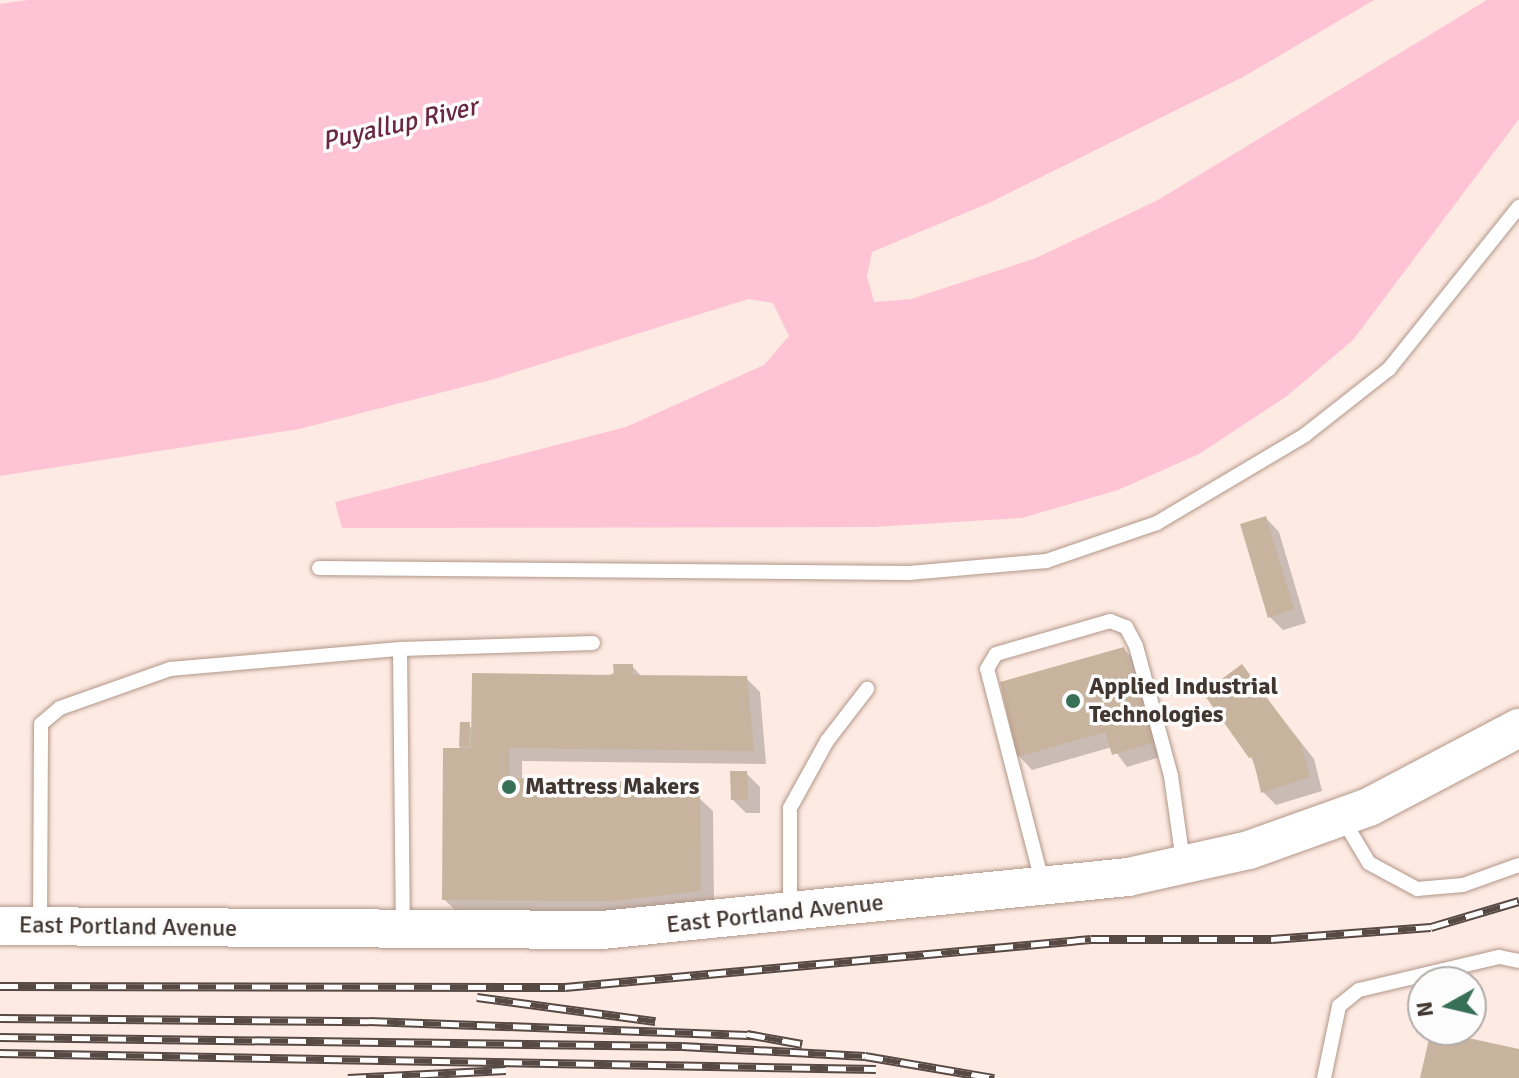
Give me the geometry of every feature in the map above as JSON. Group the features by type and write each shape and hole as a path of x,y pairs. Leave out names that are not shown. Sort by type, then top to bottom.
{"street":[{"name":"East Portland Avenue","path":"0,926 602,930 1043,886 1184,864 1249,850 1341,818 1519,728"}],"lane":[{"path":"319,568 909,573 1046,561 1157,523 1305,435 1389,369 1519,207"},
{"path":"1043,886 987,669 996,654 1110,621 1126,627 1136,646 1171,776 1184,864"},
{"path":"40,926 41,724 60,708 170,669 400,649 593,643"},
{"path":"400,649 403,930"},
{"path":"790,913 790,808 819,753 867,689"},
{"path":"1341,818 1369,863 1417,889 1463,885 1519,865"},
{"path":"1324,1078 1339,1006 1359,990 1499,957 1519,961"}],"water":[{"name":"Puyallup River","path":"27,0 1374,0 1243,77 989,203 872,252 867,276 874,302 911,299 1036,258 1158,200 1487,0 1519,0 1519,119 1353,340 1287,396 1199,454 1118,490 1022,518 874,527 342,528 335,502 626,427 764,365 789,336 773,303 748,299 494,379 299,429 0,476 0,4"}],"building":[{"path":"1266,516 1294,609 1268,618 1240,524"},
{"name":"Applied Industrial Technologies","path":"1124,647 1155,742 1112,755 1105,732 1017,757 1000,682"},
{"name":"Mattress Makers","path":"613,664 633,664 633,675 747,676 754,751 509,748 510,778 575,780 575,793 589,793 590,780 637,782 637,794 700,796 701,891 614,901 442,900 443,748 471,748 472,673 614,675"},
{"path":"1242,664 1301,744 1310,777 1261,793 1253,757 1249,758 1203,693"},
{"path":"460,722 470,722 469,747 459,746"},
{"path":"730,771 747,771 748,800 731,800"},
{"path":"1487,1042 1519,1049 1519,1078 1420,1078 1427,1046 1487,1046"}],"railway":[{"path":"0,986 565,987 1091,939 1272,939 1431,927 1519,901"},
{"path":"477,997 655,1021"},
{"path":"0,1018 369,1021 755,1035"},
{"path":"747,1034 802,1044"},
{"path":"0,1037 682,1046 865,1056 994,1078"},
{"path":"0,1053 876,1069"},
{"path":"348,1078 506,1070"}],"place":[{"name":"Applied Industrial Technologies","path":"1073,701"},
{"name":"Mattress Makers","path":"509,787"}]}
